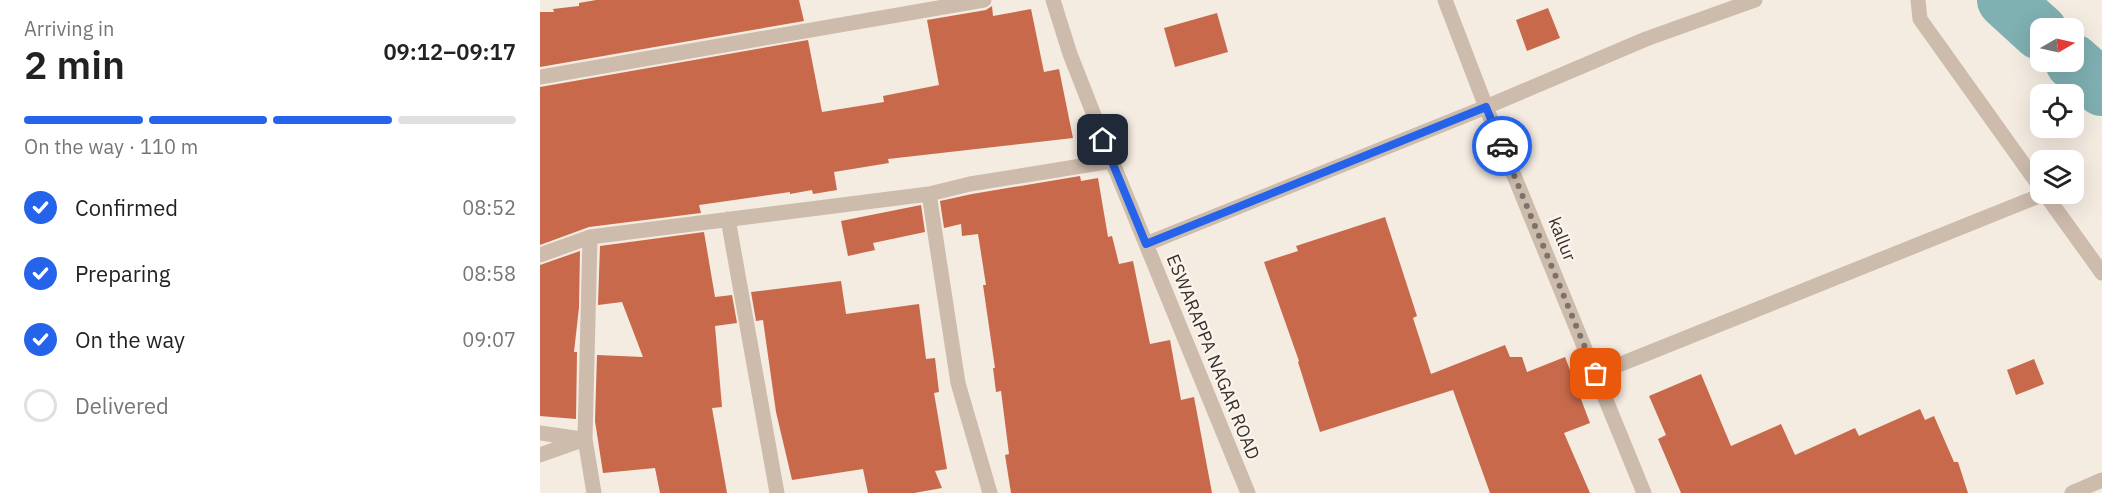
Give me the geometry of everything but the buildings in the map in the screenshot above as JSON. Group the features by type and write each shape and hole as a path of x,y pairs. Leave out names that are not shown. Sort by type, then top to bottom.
{"street":[{"path":"540,77 984,0"},
{"name":"ESWARAPPA NAGAR ROAD","path":"1053,0 1112,161 1248,493"},
{"name":"kallur","path":"1445,0 1486,107 1644,493"},
{"path":"1146,244 1486,107 1646,39 1755,0"},
{"path":"1917,0 1920,19 2030,173"},
{"path":"540,255 590,237 929,194 970,184 1112,161"},
{"path":"929,194 958,383 990,493"},
{"path":"1596,374 2030,200"},
{"path":"2051,204 2102,273"},
{"path":"728,219 777,493"},
{"path":"590,237 585,439 594,493"},
{"path":"540,433 585,439"},
{"path":"540,455 585,439"},
{"path":"2072,493 2102,480"}],"waterway":[{"path":"2005,0 2030,23"},
{"path":"2084,72 2102,88"}],"way so far":[{"path":"1502,146 1596,374"}],"route":[{"path":"1103,140 1146,244 1486,107 1502,146"}]}
